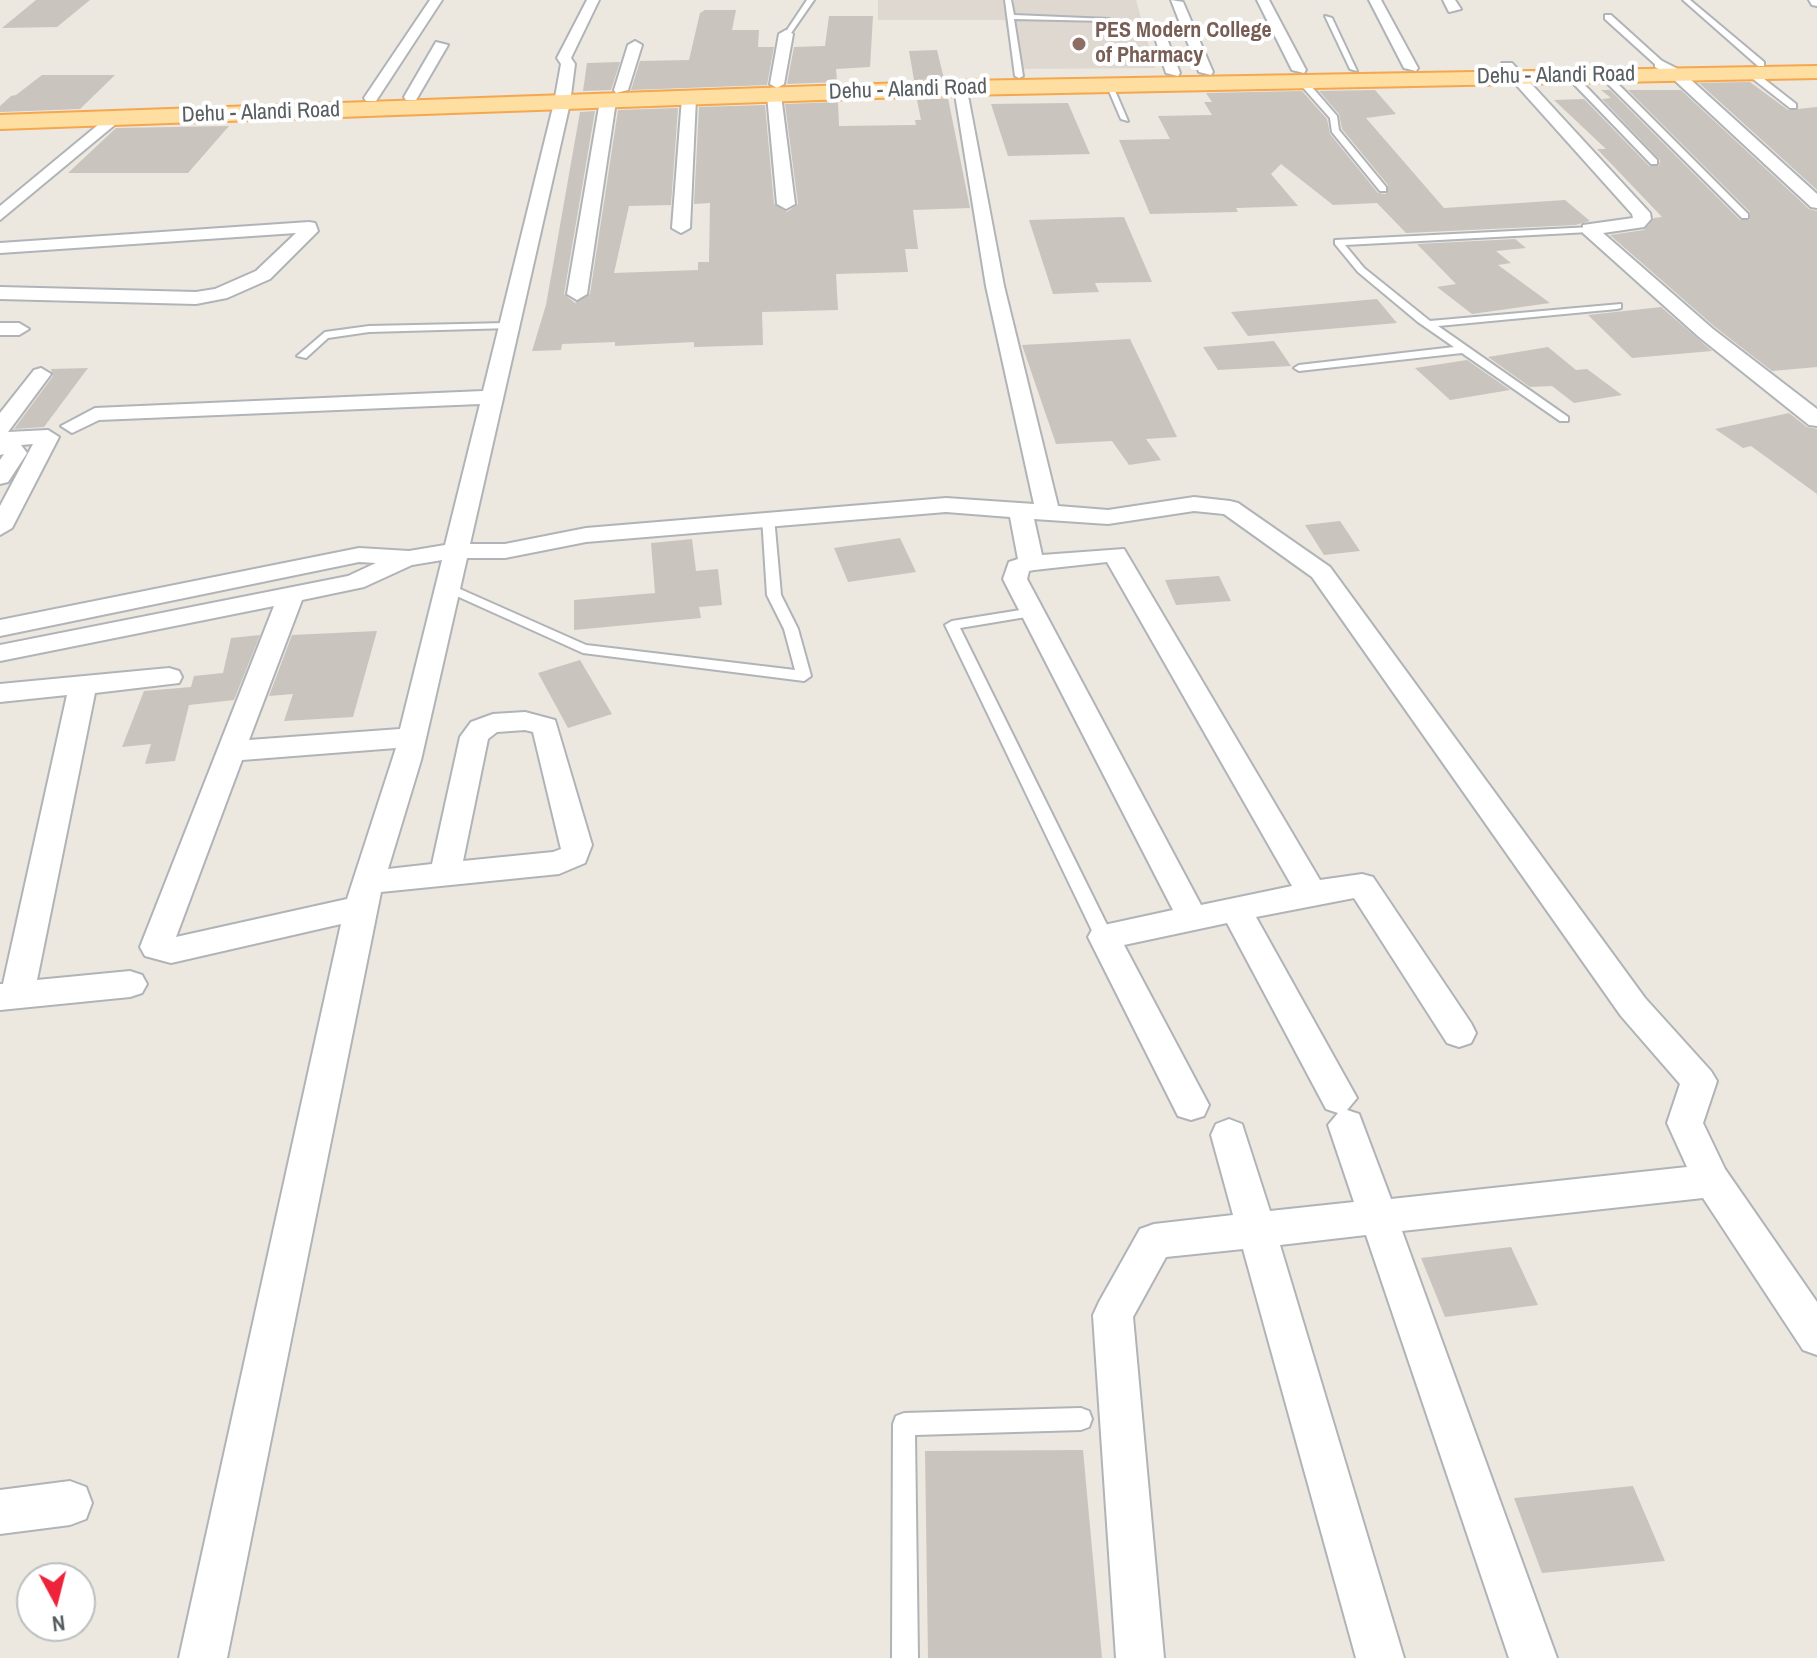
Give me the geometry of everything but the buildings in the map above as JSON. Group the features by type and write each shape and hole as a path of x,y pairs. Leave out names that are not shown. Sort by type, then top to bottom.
{"main road":[{"name":"Dehu - Alandi Road","path":"614,96 689,98 776,90 1109,86 1300,76 1756,68 1817,64"},
{"name":"Dehu - Alandi Road","path":"0,111 411,97 614,96 1019,76 1206,72 1300,76 1354,69 1411,68 1571,76 1668,69"},
{"name":"Dehu - Alandi Road","path":"1756,68 1817,72"},
{"name":"Dehu - Alandi Road","path":"0,122 563,97"}],"street":[{"path":"371,98 436,0"},
{"path":"203,1658 364,895 412,737 563,97 568,64 578,58 593,0"},
{"path":"585,28 607,0"},
{"path":"1263,0 1300,76"},
{"path":"1375,0 1411,68"},
{"path":"1176,2 1206,72"},
{"path":"1156,28 1173,73"},
{"path":"786,34 776,90 786,204"},
{"path":"411,97 441,45"},
{"path":"577,294 614,96 635,45"},
{"path":"1668,69 1817,203"},
{"path":"1513,72 1641,213 1642,219 1638,223 1589,229"},
{"path":"961,88 1034,511 1031,563"},
{"path":"681,228 689,98"},
{"path":"0,215 115,118"},
{"path":"0,248 309,227 309,231 263,275 220,294 196,298 0,294"},
{"path":"1589,229 1706,333 1817,420"},
{"path":"0,294 46,297 15,325"},
{"path":"0,428 41,374"},
{"path":"72,426 95,414 490,397"},
{"path":"0,439 48,437 0,528"},
{"path":"0,448 11,447 16,453 0,477"},
{"path":"0,628 359,555 409,558 456,551 505,551 586,535 768,517 946,505 1108,517 1194,504 1230,508 1321,572 1633,1007 1699,1081 1685,1123 1712,1181 1817,1336"},
{"path":"1193,919 1015,579 1018,567 1115,554 1312,893"},
{"path":"0,653 355,582 409,558"},
{"path":"291,595 156,947 171,951 445,874 559,863 574,855 577,845 545,726 525,721 493,723 481,728 474,737 445,874"},
{"path":"0,693 169,677"},
{"path":"83,685 8,997 130,984"},
{"path":"233,751 412,737"},
{"path":"1191,1105 1104,937 1362,885 1459,1033"},
{"path":"1236,909 1343,1112 1533,1658"},
{"path":"1229,1135 1380,1658"},
{"path":"1140,1658 1113,1315 1154,1241 1712,1181"},
{"path":"0,1512 70,1503"}],"lane":[{"path":"786,34 811,0"},
{"path":"1008,0 1019,76"},
{"path":"1686,0 1793,106"},
{"path":"1010,17 1105,19"},
{"path":"1608,17 1668,69"},
{"path":"1328,18 1354,69"},
{"path":"1604,75 1745,216"},
{"path":"1300,76 1334,118 1335,130 1383,189"},
{"path":"1571,76 1654,162"},
{"path":"1109,86 1125,119"},
{"path":"1564,419 1428,324 1361,270 1338,242 1589,229"},
{"path":"1428,324 1617,306"},
{"path":"302,356 325,335 369,329 507,326"},
{"path":"1299,368 1464,349"},
{"path":"446,588 583,649 804,676 791,629 774,595 768,517"},
{"path":"1033,612 952,625 1104,937"},
{"path":"905,1658 904,1424 1081,1419"}],"shaded area":[{"name":"PES Modern College of Pharmacy","path":"878,0 1136,0 1155,68 1015,69 1005,20 878,20"}],"place":[{"name":"PES Modern College of Pharmacy","path":"1079,44"}]}
